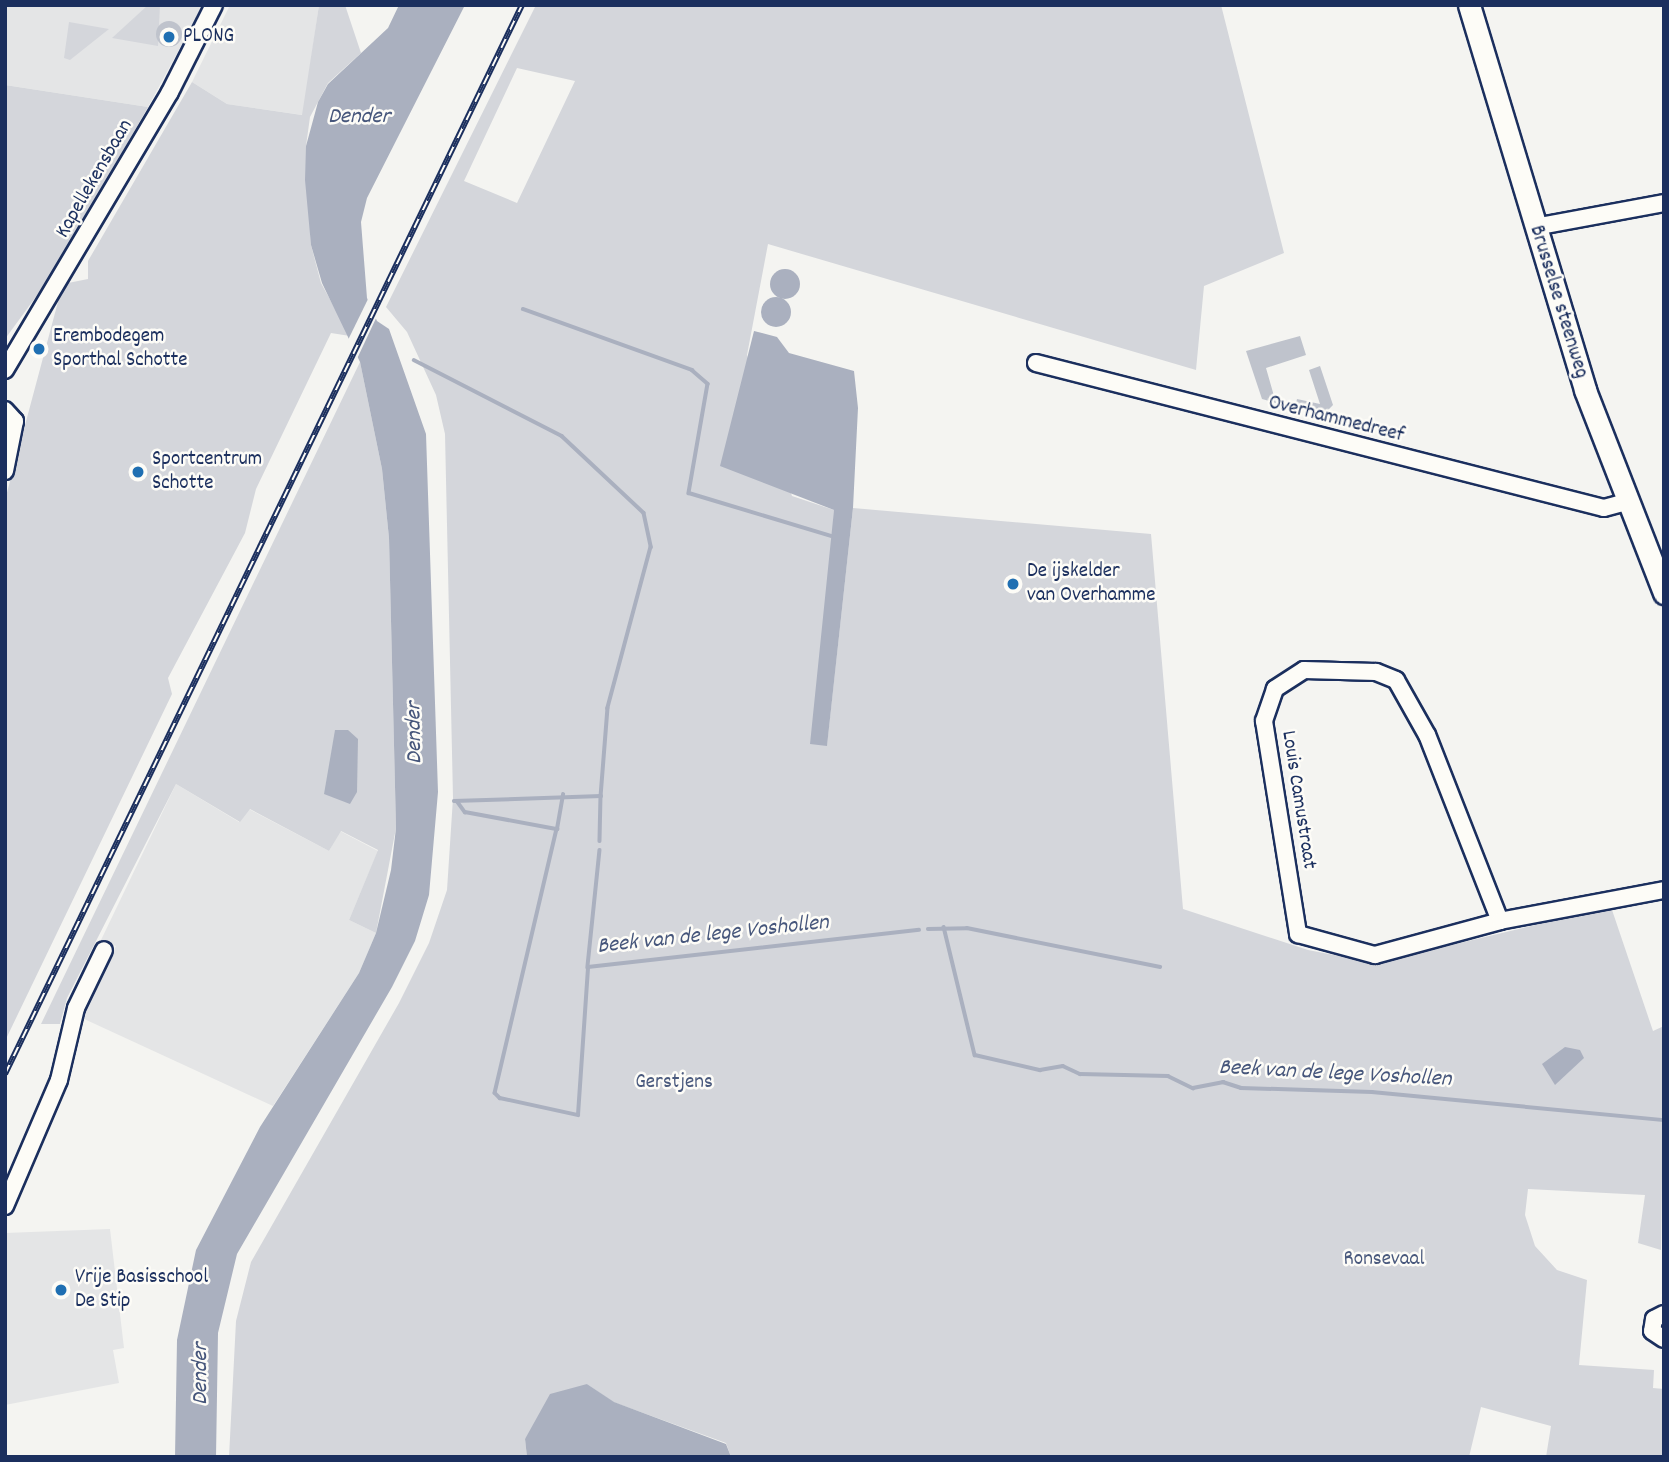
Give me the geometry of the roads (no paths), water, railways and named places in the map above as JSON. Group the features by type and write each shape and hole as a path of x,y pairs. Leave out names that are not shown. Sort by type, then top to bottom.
{"main road":[{"name":"Brusselse steenweg","path":"1469,5 1535,227 1626,502 1664,593"}],"street":[{"name":"Kapellekensbaan","path":"5,370 170,92 214,5"},
{"path":"1535,227 1664,203"},
{"name":"Overhammedreef","path":"1036,363 1604,508 1626,502"},
{"path":"5,410 15,421 5,471"},
{"name":"Louis Camustraat","path":"1500,920 1427,735 1396,680 1376,672 1304,670 1275,689 1264,721 1298,934 1375,955 1500,920 1664,890"},
{"path":"5,1206 52,1098 76,1008 104,950"},
{"path":"1664,1314 1654,1319 1652,1331 1664,1339"}],"water":[{"name":"Dender","path":"399,5 465,5 367,198 361,222 367,298 377,321 389,329 426,434 438,792 429,895 415,941 392,987 237,1254 218,1333 216,1457 175,1457 177,1340 196,1250 260,1127 359,973 376,933 391,870 396,828 389,538 382,469 360,362 322,283 311,245 305,180 306,146 318,102 328,84 388,28"},
{"path":"785,269 796,273 800,284 796,295 785,299 774,295 770,284 774,273"},
{"path":"776,297 782,298 790,306 790,318 782,326 776,327 770,326 762,318 761,312 762,306 770,298"},
{"path":"754,331 777,337 789,353 854,371 858,408 853,508 827,746 810,744 834,510 720,466"},
{"path":"335,730 348,730 358,739 357,792 350,804 324,794"},
{"path":"1565,1047 1580,1050 1584,1058 1555,1085 1542,1064"},
{"path":"587,1384 614,1402 726,1444 731,1457 527,1457 525,1439 550,1394"}],"waterway":[{"path":"523,309 692,370 708,384 689,493 831,536"},
{"path":"414,360 562,436 644,513 651,547 608,708 601,796"},
{"path":"457,801 465,812 557,829 563,795"},
{"name":"Beek van de lege Voshollen","path":"454,801 601,796 600,841"},
{"path":"557,829 495,1093 500,1098 578,1115 588,967"},
{"name":"Beek van de lege Voshollen","path":"600,850 588,967 919,930"},
{"name":"Beek van de lege Voshollen","path":"944,927 975,1055 1040,1070 1063,1066 1080,1074 1168,1076 1193,1088 1223,1082 1241,1088 1372,1092 1664,1120"},
{"name":"Beek van de lege Voshollen","path":"928,929 967,928 1160,967"}],"railway":[{"path":"5,1074 522,5"}],"place":[{"name":"PLONG","path":"169,37"},
{"name":"Erembodegem Sporthal Schotte","path":"39,349"},
{"name":"Sportcentrum Schotte","path":"138,472"},
{"name":"De ijskelder van Overhamme","path":"1013,584"},
{"name":"Vrije Basisschool De Stip","path":"61,1290"}],"park label":[{"name":"Gerstjens","path":"674,1083"},
{"name":"Ronsevaal","path":"1384,1260"}]}
